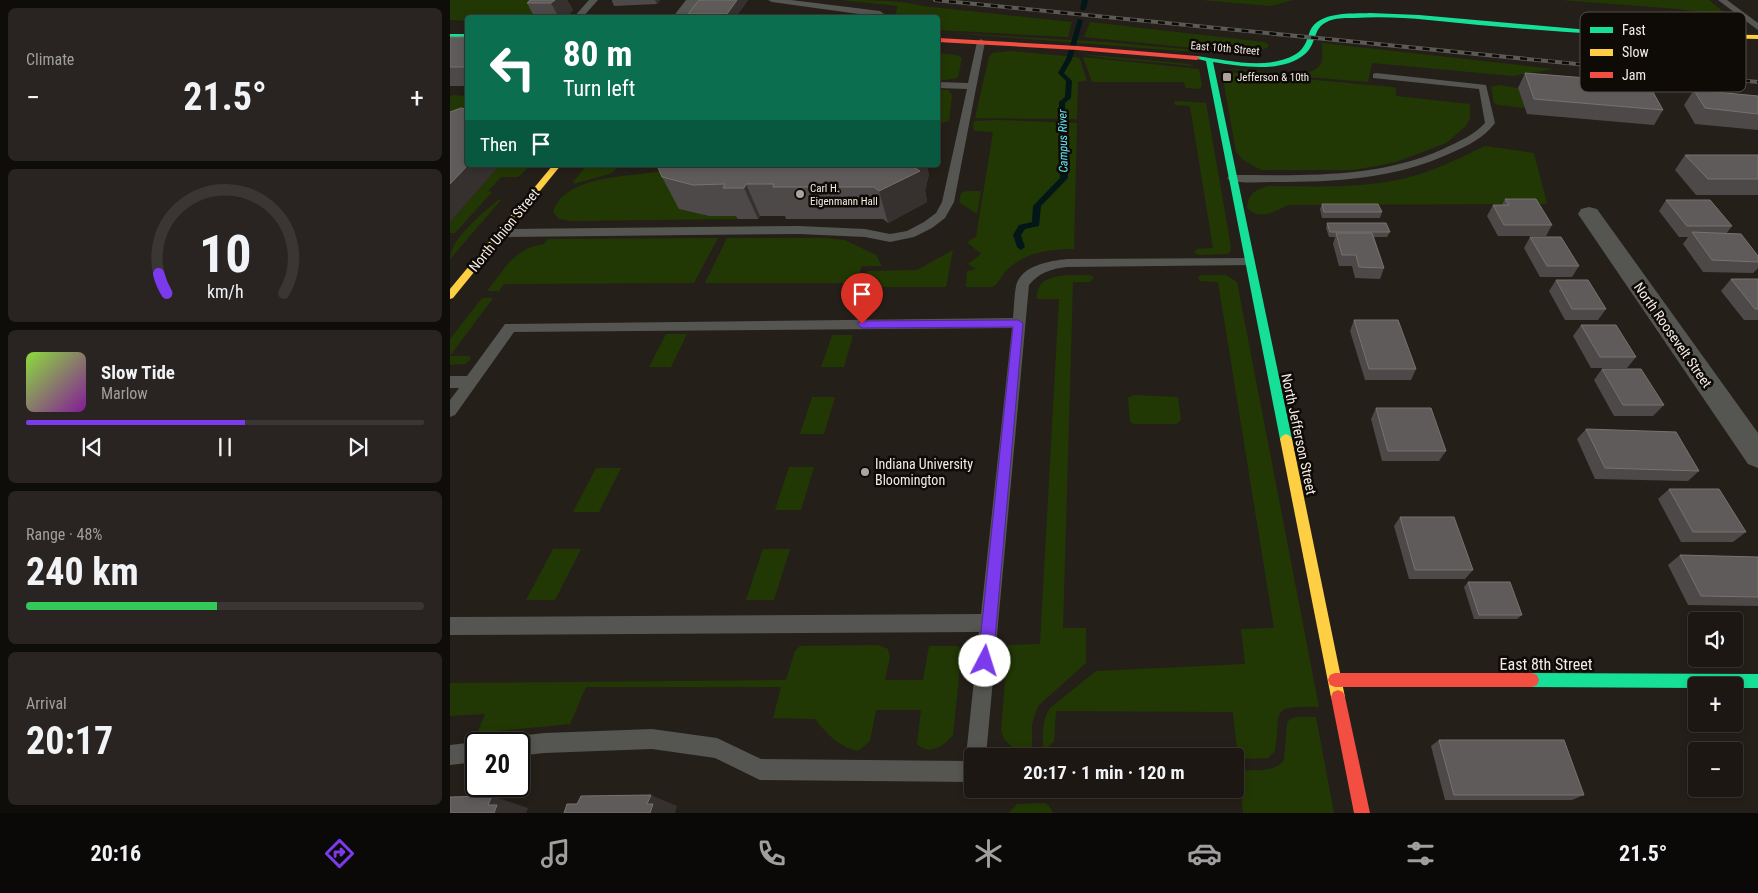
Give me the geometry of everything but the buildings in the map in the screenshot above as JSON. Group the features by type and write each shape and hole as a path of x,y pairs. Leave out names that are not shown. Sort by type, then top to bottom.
{"street":[{"path":"682,15 694,0"},
{"name":"East 10th Street","path":"940,40 1060,46 1263,64 1295,58 1307,48 1311,42 1312,31 1320,22 1336,17 1360,15 1400,16 1580,31"},
{"path":"450,36 465,36"},
{"name":"North Jefferson Street","path":"1209,60 1362,813"},
{"name":"North Union Street","path":"450,296 556,167"},
{"name":"North Roosevelt Street","path":"1589,214 1758,456"},
{"name":"East 8th Street","path":"1334,680 1758,681"}],"lane":[{"path":"580,15 594,0"},
{"path":"772,0 811,8 880,14"},
{"path":"1722,0 1737,12"},
{"path":"1746,19 1758,28"},
{"path":"501,233 798,230 865,233 890,238 910,234 928,225 941,215 948,202 981,42"},
{"path":"1233,178 1328,178 1386,173 1416,165 1441,155 1483,132 1490,124 1483,88 1376,76"},
{"path":"940,85 972,86"},
{"path":"977,748 1023,284 1032,272 1045,266 1067,263 1249,262"},
{"path":"450,411 510,327 1018,323"},
{"path":"450,382 471,382"},
{"path":"450,626 989,623"},
{"path":"530,745 652,739 717,748 760,769 964,772"},
{"path":"450,755 465,753"}],"green space":[{"path":"450,0 550,0 532,15 465,15 465,21 450,20"},
{"path":"840,0 893,1 922,6 1072,22 1068,37 940,30 940,15 895,15 898,6"},
{"path":"1202,0 1293,0 1271,6"},
{"path":"1561,0 1709,0 1723,12 1699,12"},
{"path":"1090,22 1264,42 1269,45 1267,48 1253,52 1233,52 1084,37"},
{"path":"940,32 1106,42 1195,50 1194,52"},
{"path":"1322,43 1554,69 1513,76 1372,63 1368,82 1228,69 1290,74 1312,71 1322,61"},
{"path":"1010,51 1076,57 1080,59 1087,81 1078,82 1077,119 975,118 989,57 992,53"},
{"path":"940,53 957,55 962,58 958,78 940,81"},
{"path":"1080,54 1189,64 1194,66 1105,58"},
{"path":"1083,57 1199,69 1202,86 1199,89 1186,88 1184,82 1092,82"},
{"path":"1222,73 1393,87 1396,89 1396,96 1470,104 1470,118 1466,126 1446,143 1396,162 1352,170 1261,170 1243,160 1236,152"},
{"path":"1499,85 1518,88 1525,108 1494,103 1491,87"},
{"path":"940,90 948,90 952,95 949,121 940,123"},
{"path":"452,95 465,96 465,110 450,114 450,97"},
{"path":"1174,102 1206,103 1231,247 1230,252 1227,254 1199,255 1194,252 1197,249 1213,248 1190,106 1175,105"},
{"path":"974,121 1077,123 1074,249 1048,251 1031,255 1015,263 993,287 966,287 967,271 976,269 968,264 981,254 967,242 976,237 993,132 975,131 973,128"},
{"path":"1485,146 1534,153 1547,204 1288,205 1262,215 1252,212 1247,208 1253,193 1268,186 1335,186 1369,184 1402,179 1434,169"},
{"path":"498,167 529,167 518,177 501,177 488,191 492,192 455,233 450,233 450,222"},
{"path":"585,167 614,167 616,169 612,173 574,184 573,182"},
{"path":"715,167 679,209 709,216 739,216 738,219 572,221 559,219 553,212 559,201 568,192 594,181 691,168"},
{"path":"981,191 977,214 959,202 961,193"},
{"path":"498,200 501,200 450,259 451,251 461,235"},
{"path":"718,238 694,283 504,284 499,291 487,291 505,267 517,255 525,250 544,244 548,239"},
{"path":"727,238 827,238 845,240 876,255 882,266 862,266 856,283 705,283"},
{"path":"953,250 946,287 863,287 867,271 917,270"},
{"path":"1089,275 1094,277 1090,282 1073,282 1063,628 1086,628 1086,663 1038,706 1032,724 1032,747 1012,747 1004,739 1001,731 1008,645 1040,644 1059,299 1037,299 1038,290 1048,279"},
{"path":"1200,275 1226,275 1237,282 1319,707 1291,708 1280,713 1275,751 1268,758 1244,759 1244,748 1237,748 1233,712 1056,711 1054,741 1048,748 1043,748 1044,722 1050,708 1096,671 1245,664 1241,629 1274,628 1218,282 1200,281 1198,278"},
{"path":"482,298 493,298 450,356 450,339"},
{"path":"666,334 687,334 671,367 649,367"},
{"path":"832,335 853,335 844,367 821,367"},
{"path":"450,356 469,356 471,359 465,364 450,365"},
{"path":"1133,395 1178,397 1181,420 1176,424 1134,424 1130,422 1128,398"},
{"path":"812,397 835,397 824,434 800,434"},
{"path":"789,467 814,467 801,510 775,510"},
{"path":"596,468 621,468 599,512 573,512"},
{"path":"553,549 581,549 555,600 526,600"},
{"path":"763,549 790,549 774,600 746,600"},
{"path":"878,645 888,649 890,657 885,680 923,680 929,646 957,646 962,648 953,735 941,746 932,750 922,748 917,744 921,710 876,710 870,741 858,751 834,739 815,719 773,718 781,687 586,687 570,724 487,732 477,732 485,714 450,716 450,683 786,680 795,651 800,646"},
{"path":"1316,717 1334,813 1243,813 1242,798 1244,798 1244,770 1270,769 1284,760 1287,723 1290,719"},
{"path":"1045,803 1053,813 1009,813 1017,804"}],"waterway":[{"name":"Campus River","path":"1083,9 1085,0"},
{"name":"Campus River","path":"1021,247 1017,235 1022,227 1036,224 1037,206 1064,178 1062,102 1068,98 1069,81 1061,73 1069,59 1080,20"}],"railway":[{"path":"935,0 1580,64"},
{"path":"1746,81 1758,82"}],"traffic: fast":[{"path":"1197,58 1250,64 1279,63 1301,54 1310,43 1320,22 1338,17 1402,16 1580,31"},
{"path":"450,36 465,36"},
{"path":"1209,60 1286,439"},
{"path":"1532,680 1758,681"}],"traffic: slow":[{"path":"1746,37 1758,37"},
{"path":"450,296 555,167"},
{"path":"1286,439 1338,697"}],"traffic: jam":[{"path":"940,40 1077,48 1197,58"},
{"path":"1335,680 1532,680"},
{"path":"1338,697 1362,813"}],"place":[{"name":"Jefferson & 10th","path":"1227,77"},
{"name":"Carl H. Eigenmann Hall","path":"800,194"},
{"name":"Indiana University Bloomington","path":"865,472"}],"route":[{"path":"862,324 1018,323 985,661"}]}
